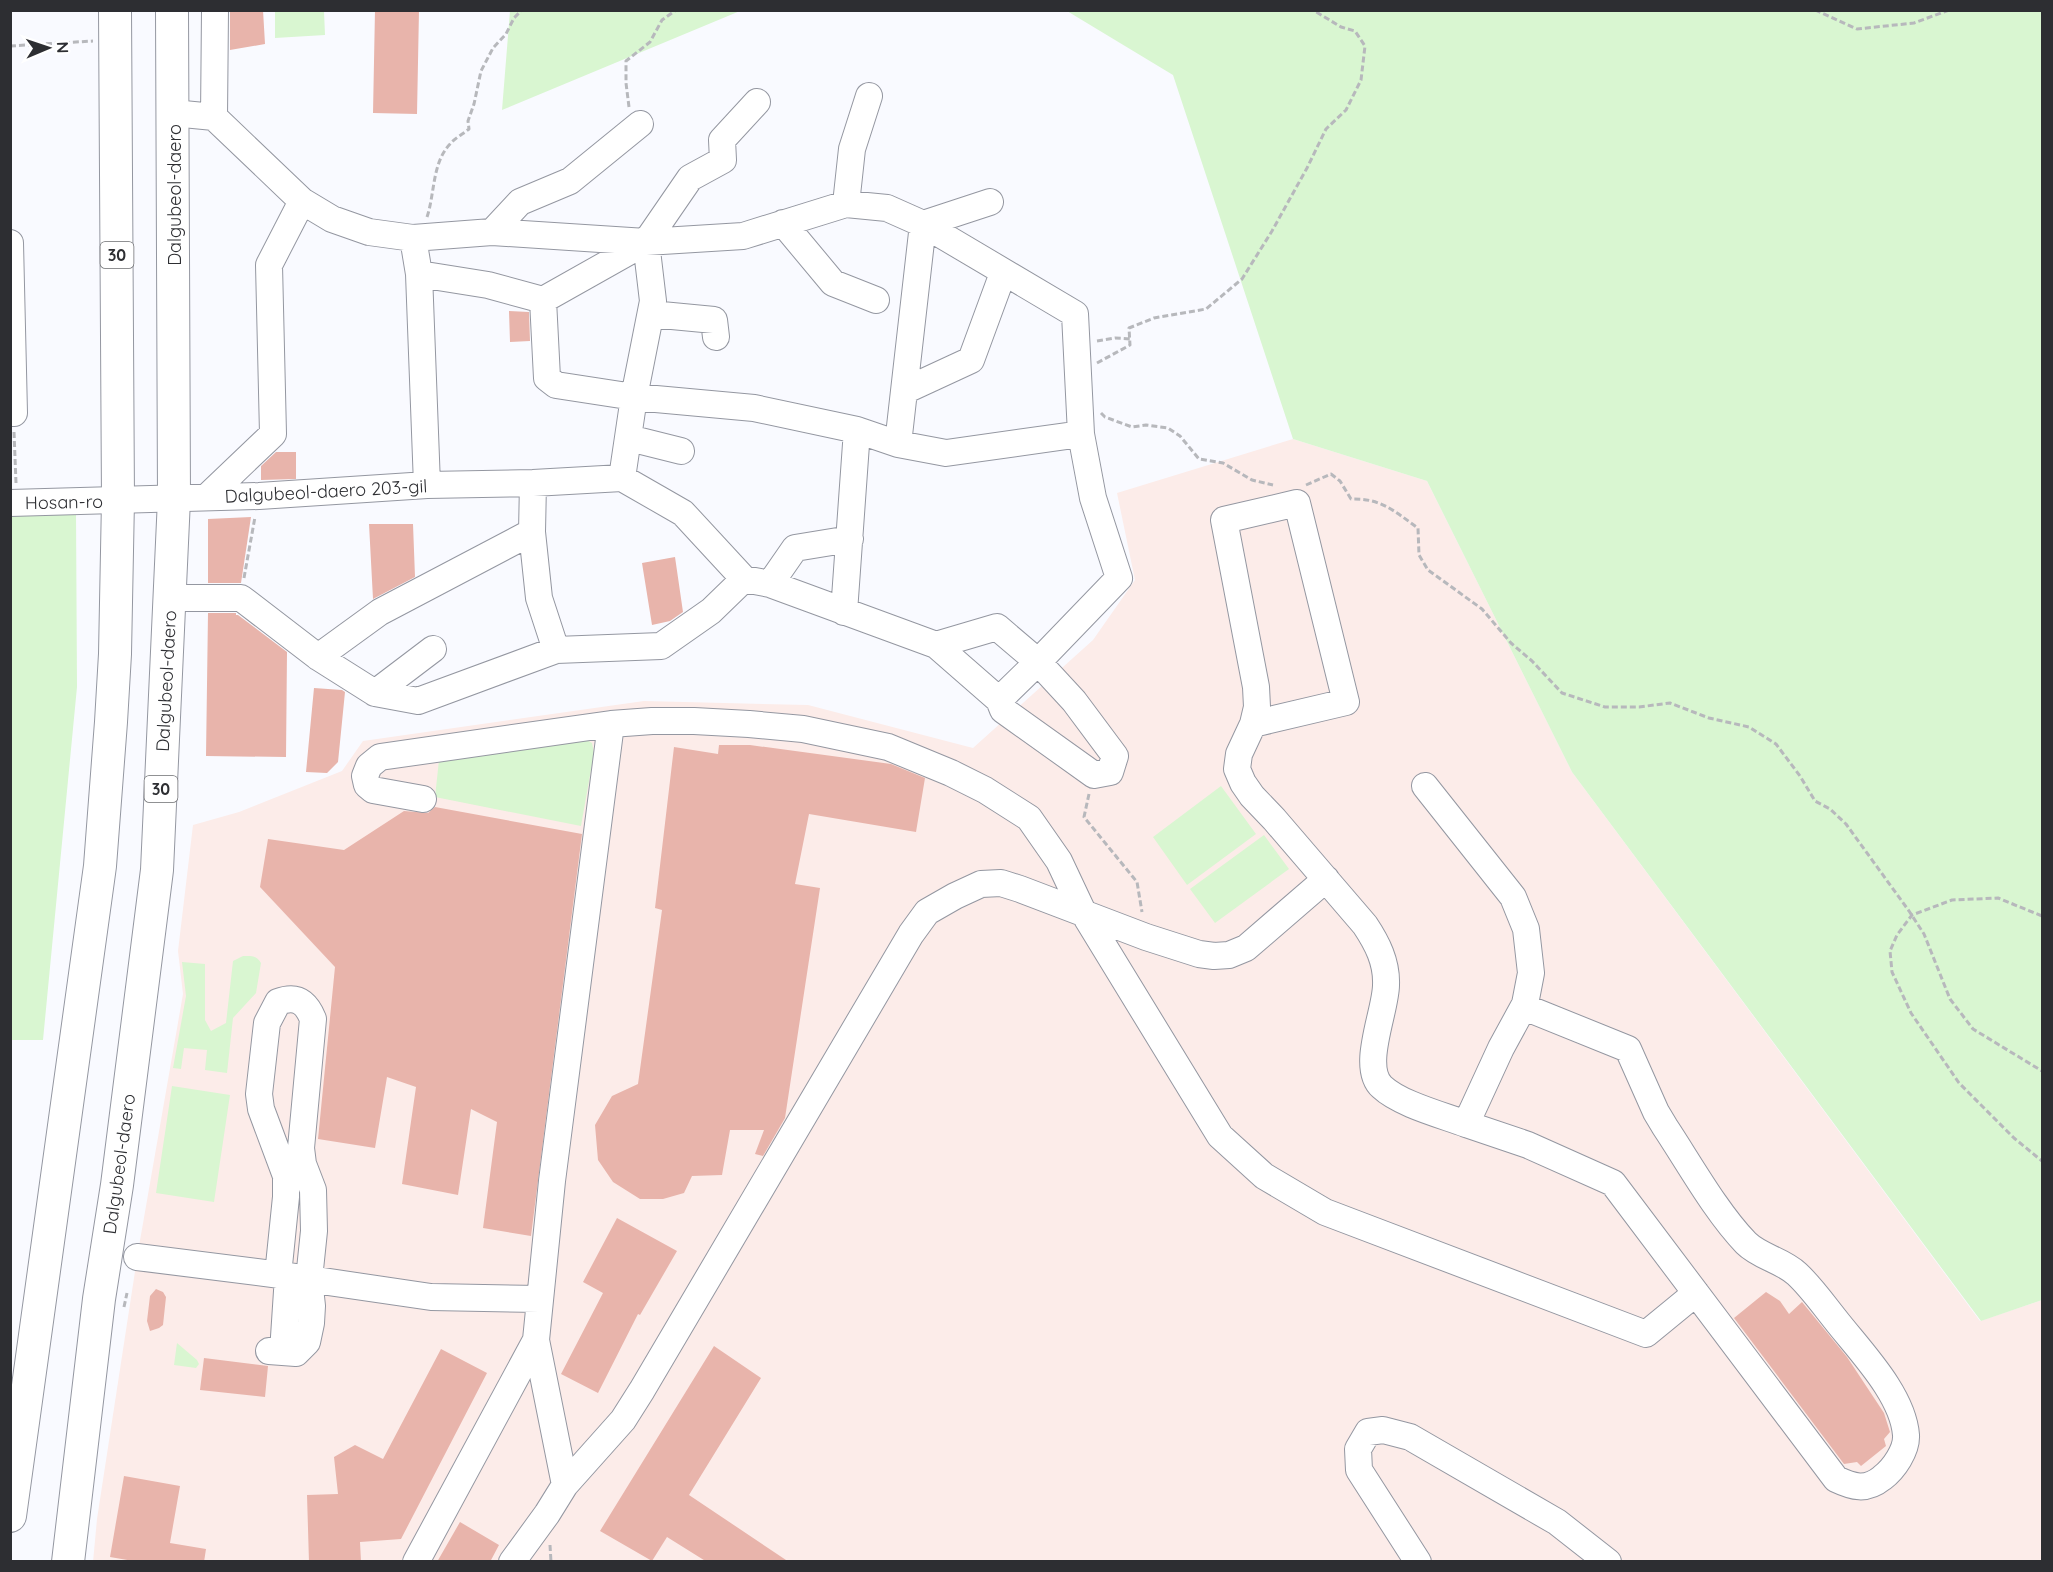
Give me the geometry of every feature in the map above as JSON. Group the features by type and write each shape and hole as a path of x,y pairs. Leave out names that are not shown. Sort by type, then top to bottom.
{"main road":[{"name":"Dalgubeol-daero","path":"68,1562 99,1299 117,1185 157,870 174,499 172,10"},
{"name":"30","path":"10,1516 100,866 115,654 118,500 115,25"}],"street":[{"path":"214,10 214,117"},
{"path":"846,204 852,149 869,96"},
{"path":"419,274 488,285 543,300 646,242 690,178 723,160 722,140 757,102"},
{"path":"173,113 214,117 302,201 332,219 369,232 418,238 492,232 646,242 743,236 846,204 887,208 923,224 1075,314 1081,434 1093,498 1119,578 999,700"},
{"path":"492,232 520,202 570,181 640,124"},
{"path":"207,497 273,434 269,265 302,201"},
{"path":"923,224 990,202"},
{"path":"783,223 833,283 876,300"},
{"path":"898,444 923,224"},
{"path":"418,238 427,485"},
{"path":"646,242 653,300 634,397 622,478 683,513 744,579 770,584 936,645 999,700 1003,710 1094,775 1110,772 1115,756 1074,700 1038,662 997,627 936,645"},
{"path":"10,243 12,413"},
{"path":"904,391 971,360 1004,273"},
{"path":"543,300 548,378 556,386 634,397 754,408 857,430 898,444 946,453 1081,434"},
{"path":"651,314 714,320 716,338"},
{"path":"844,612 857,430"},
{"path":"629,438 681,451"},
{"name":"Dalgubeol-daero 203-gil","path":"118,500 259,496 427,485 533,483 622,478"},
{"path":"533,483 532,532 539,598 556,650"},
{"name":"Hosan-ro","path":"14,503 118,500"},
{"path":"1253,724 1346,702 1297,503 1224,520 1256,687 1257,707 1253,724 1239,754 1237,769 1252,796 1326,879 1365,925 1376,942 1384,962 1386,984 1384,1004 1373,1049 1372,1068 1379,1085 1401,1099 1528,1145 1613,1183 1836,1479 1853,1487 1863,1487 1882,1478 1899,1458 1906,1436 1903,1419 1875,1369 1799,1276 1755,1250 1728,1221 1665,1127 1628,1049 1524,1007"},
{"path":"318,657 380,612 532,532"},
{"path":"770,584 795,548 850,539"},
{"path":"170,598 241,598 318,657 375,693 418,701 556,650 661,646 711,611 744,579"},
{"path":"375,693 433,650"},
{"path":"423,799 373,790 364,776 369,766 380,757 611,724 652,721 748,724 803,729 888,747 985,790 1029,818 1059,861 1083,912 1220,1136 1264,1176 1325,1212 1646,1334 1696,1293"},
{"path":"565,1485 536,1340 539,1299 611,724"},
{"path":"1425,786 1513,897 1526,929 1531,973 1524,1007 1501,1048 1466,1124"},
{"path":"512,1562 565,1485 622,1420 642,1390 702,1291 833,1063 911,934 927,912 981,884 1001,883 1146,937 1199,954 1229,955 1246,948 1326,879"},
{"path":"276,1352 292,1277 314,1220 313,1190 303,1164 301,1148 313,1019 307,1006 292,999 278,1002 267,1023 259,1084 261,1109 286,1176 292,1277"},
{"path":"261,1109 275,1119 293,1116 304,1108"},
{"path":"137,1257 431,1297 539,1299"},
{"path":"416,1562 536,1340"},
{"path":"1418,1562 1359,1470 1358,1449 1368,1432 1383,1430 1410,1437 1557,1522 1608,1562"}],"path":[{"path":"418,238 432,203 438,165 449,145 469,129 468,121 481,71 514,18 522,10"},
{"path":"640,124 631,122 626,61 650,42 662,20 676,10"},
{"path":"1096,363 1130,345 1129,328 1154,318 1206,309 1242,279 1307,168 1326,129 1346,110 1361,80 1365,46 1355,31 1341,27 1313,10"},
{"path":"1815,10 1857,29 1914,23 1949,10"},
{"path":"10,46 115,25"},
{"path":"1076,336 1095,341 1115,338 1131,339"},
{"path":"1079,395 1105,417 1132,427 1146,425 1168,428 1180,436 1199,459 1223,463 1252,480 1274,486"},
{"path":"12,413 14,503"},
{"path":"1305,486 1331,474 1340,481 1351,499 1369,498 1418,528 1419,555 1428,570 1482,609 1511,643 1532,661 1562,693 1605,707 1670,703 1709,718 1749,727 1776,744 1815,801 1830,809 1846,824 1912,915 1924,934 1950,999 1972,1029 2043,1071"},
{"path":"241,598 259,496"},
{"path":"1094,775 1084,817 1137,882 1146,937"},
{"path":"2043,916 1998,898 1952,900 1912,915 1897,935 1890,951 1892,972 1911,1014 1959,1083 2014,1138 2043,1161"}],"shaded area":[{"path":"1293,439 1427,481 1572,772 1980,1321 2042,1300 2042,1561 93,1562 97,1519 138,1252 183,994 178,951 193,825 239,812 342,771 363,741 644,701 808,705 973,748 1093,640 1135,580 1117,493"}],"green space":[{"path":"510,10 740,11 502,110"},
{"path":"275,11 324,11 325,35 275,38"},
{"path":"1067,11 2042,11 2042,1300 1981,1321 1572,772 1427,481 1293,439 1173,75"},
{"path":"76,512 77,687 43,1040 11,1040 10,514"},
{"path":"585,739 592,743 594,753 581,826 435,797 439,760"},
{"path":"1221,786 1256,834 1187,885 1153,837"},
{"path":"1264,835 1289,869 1215,923 1190,889"},
{"path":"243,956 255,957 261,963 256,993 233,1018 227,1073 205,1070 207,1050 184,1048 181,1069 173,1068 186,996 182,962 205,964 205,1020 211,1031 226,1023 233,961"},
{"path":"172,1086 230,1095 214,1202 156,1193"},
{"path":"177,1343 197,1360 199,1364 196,1368 174,1365"}],"building":[{"path":"230,10 263,10 265,44 230,50"},
{"path":"375,10 419,10 417,114 373,113"},
{"path":"509,311 529,312 530,341 510,342"},
{"path":"276,452 296,452 296,479 261,480 261,466"},
{"path":"251,517 241,583 208,583 208,519"},
{"path":"369,524 413,524 415,577 373,599"},
{"path":"675,557 683,612 670,621 652,625 642,563"},
{"path":"208,613 236,613 287,652 286,757 206,756"},
{"path":"314,688 345,692 338,762 327,773 306,772"},
{"path":"719,745 750,745 891,764 925,778 916,832 809,814 795,884 820,888 785,1118 763,1156 755,1154 764,1130 730,1130 722,1175 692,1176 684,1193 663,1199 640,1199 613,1182 598,1160 595,1125 612,1096 638,1084 662,910 655,908 674,747 718,754"},
{"path":"435,807 582,834 531,1236 483,1228 497,1122 471,1109 458,1195 402,1184 416,1087 387,1077 375,1148 318,1139 335,967 260,887 268,839 344,850 404,811 428,813"},
{"path":"617,1218 677,1251 640,1315 638,1314 598,1393 561,1374 603,1293 583,1282"},
{"path":"156,1289 163,1292 166,1297 163,1325 150,1331 147,1321 150,1296"},
{"path":"1766,1292 1780,1301 1789,1314 1802,1302 1847,1357 1884,1413 1890,1432 1884,1439 1886,1446 1861,1466 1857,1462 1844,1464 1734,1318"},
{"path":"714,1346 761,1378 689,1495 789,1562 707,1562 667,1537 652,1561 600,1531"},
{"path":"441,1349 487,1373 401,1539 360,1542 361,1562 309,1562 307,1495 338,1494 334,1457 355,1445 383,1459"},
{"path":"204,1358 268,1366 265,1397 200,1390"},
{"path":"124,1476 180,1486 170,1543 206,1549 204,1562 139,1562 110,1557"},
{"path":"460,1522 499,1545 490,1562 437,1562"}]}
